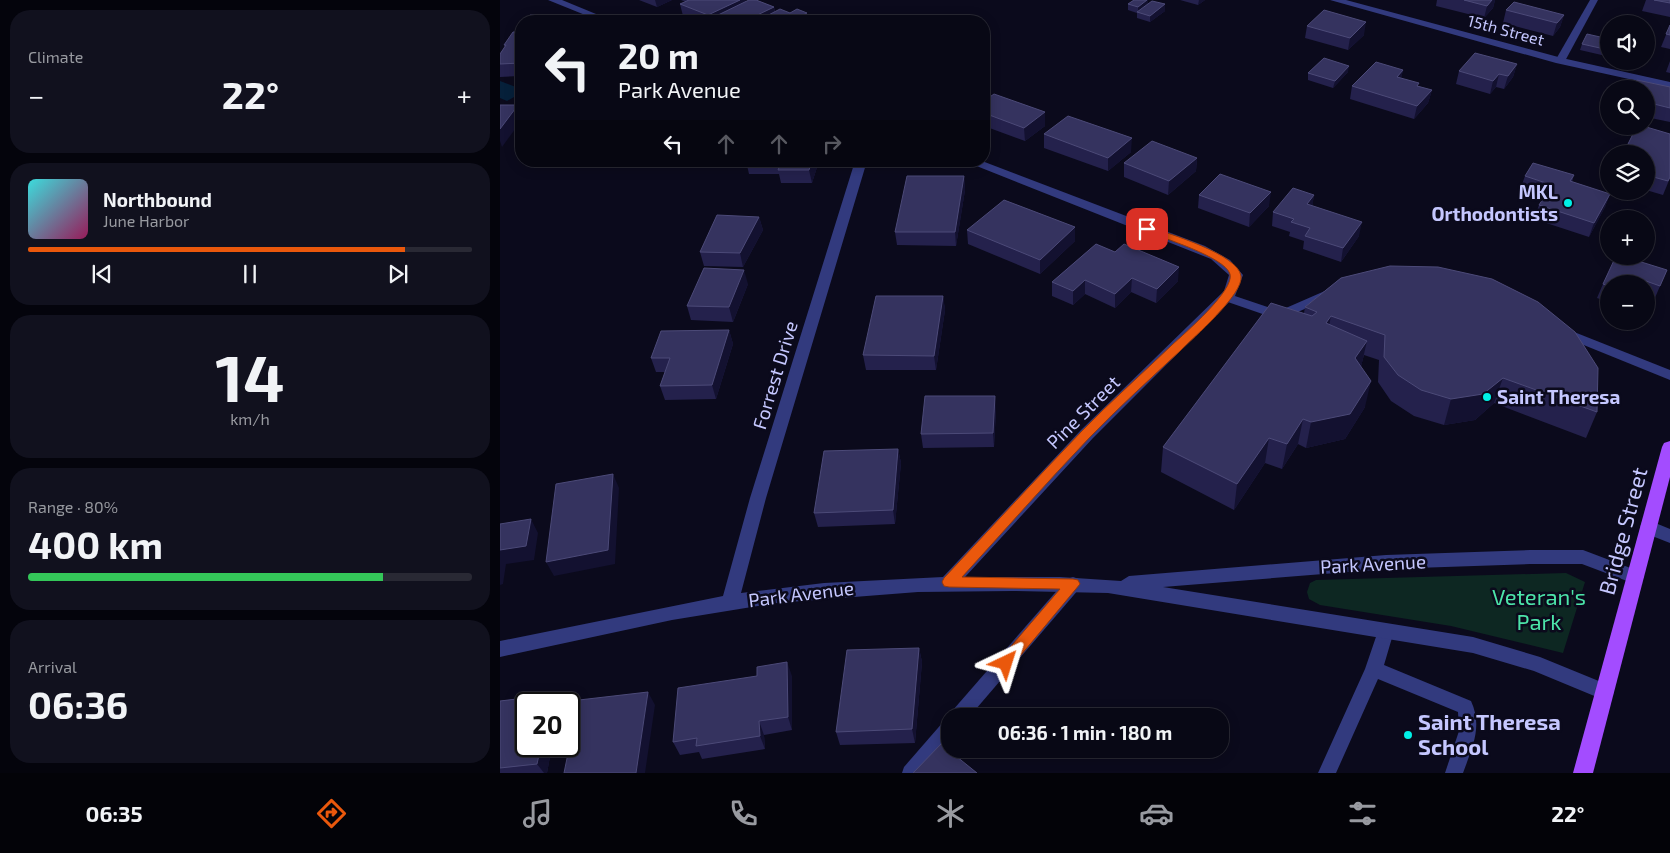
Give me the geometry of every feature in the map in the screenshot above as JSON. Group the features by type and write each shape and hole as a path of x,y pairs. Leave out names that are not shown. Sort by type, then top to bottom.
{"main road":[{"name":"Bridge Street","path":"1583,773 1670,447"}],"street":[{"path":"554,0 593,15"},
{"name":"15th Street","path":"1335,0 1560,61 1670,85"},
{"name":"Forrest Drive","path":"730,602 758,498 859,167"},
{"name":"Pine Street","path":"949,582 1086,434 1226,297 1236,276 1232,268 1200,249 986,167"},
{"path":"1648,527 1670,536"},
{"name":"Park Avenue","path":"1108,586 1386,562 1530,557 1584,557 1635,577"},
{"name":"Park Avenue","path":"500,649 730,602 856,587 949,582 1073,584 1108,586 1501,651 1547,666 1604,692"}],"lane":[{"path":"1560,61 1577,34 1594,0"},
{"path":"1226,297 1280,316 1330,291 1348,288"},
{"path":"1553,326 1577,339 1670,375"},
{"path":"967,708 1073,584"},
{"path":"1327,773 1374,669 1386,631"},
{"path":"1374,669 1465,707 1470,716 1470,727 1454,773"},
{"path":"911,773 941,738"}],"green space":[{"name":"Veteran's Park","path":"1566,573 1585,582 1563,653 1451,626 1320,605 1309,599 1307,592 1310,583 1316,580"}],"water":[{"path":"500,81 515,87 515,96 507,101 500,98"}],"building":[{"path":"689,0 740,0 708,15 680,4"},
{"path":"749,0 756,0 774,7 757,15 718,15"},
{"path":"1134,0 1147,0 1138,7 1128,4"},
{"path":"1464,0 1492,0 1487,6"},
{"path":"1654,0 1670,0 1670,3"},
{"path":"1152,1 1165,4 1150,16 1137,12"},
{"path":"1514,2 1564,15 1557,23 1506,10"},
{"path":"780,9 790,13 797,9 807,13 803,15 768,15"},
{"path":"1324,10 1366,22 1350,38 1307,26"},
{"path":"1670,25 1670,35 1666,34"},
{"path":"513,32 515,32 515,63 500,64 500,54"},
{"path":"1587,34 1600,37 1600,48 1582,44"},
{"path":"1475,53 1517,64 1508,76 1499,74 1493,81 1459,71"},
{"path":"1324,58 1349,66 1335,81 1308,73"},
{"path":"1376,62 1403,70 1397,77 1419,83 1417,86 1432,90 1417,106 1352,86"},
{"path":"1655,84 1670,87 1670,108 1655,104"},
{"path":"994,94 1045,112 1024,128 990,115 990,97"},
{"path":"500,105 515,105 515,109 500,129"},
{"path":"1068,116 1132,138 1108,158 1044,134"},
{"path":"1655,130 1670,134 1670,177 1668,181 1655,177 1655,145 1628,145 1632,135 1655,135"},
{"path":"1152,141 1197,158 1169,181 1124,163"},
{"path":"1533,163 1574,175 1570,181 1600,191 1600,200 1607,200 1594,223 1539,205 1552,185 1525,176"},
{"path":"779,167 810,167 809,170 778,170"},
{"path":"1220,174 1271,192 1250,213 1199,195"},
{"path":"907,176 964,176 955,232 895,232"},
{"path":"1293,188 1314,195 1307,204 1362,222 1343,248 1305,236 1310,228 1291,222 1294,219 1273,212"},
{"path":"1004,200 1075,227 1040,260 967,230"},
{"path":"717,215 759,217 740,253 700,252"},
{"path":"1096,244 1115,252 1124,244 1179,267 1157,289 1132,278 1115,294 1085,280 1073,291 1052,282"},
{"path":"1612,265 1651,265 1667,270 1660,286 1655,284 1655,275 1607,275"},
{"name":"Saint Theresa","path":"1390,266 1438,267 1492,279 1538,302 1575,332 1598,368 1597,412 1503,378 1483,394 1451,399 1421,390 1398,375 1384,357 1385,335 1331,316 1326,323 1367,341 1355,358 1371,381 1350,414 1311,422 1303,419 1287,444 1269,438 1237,484 1163,447 1271,303 1312,316 1317,312 1305,307 1341,278"},
{"path":"704,268 744,270 729,307 687,306"},
{"path":"876,296 943,296 934,356 863,355"},
{"path":"729,330 712,385 660,386 670,358 651,358 661,331"},
{"path":"925,396 995,396 993,433 921,434"},
{"path":"898,449 893,510 814,513 824,451"},
{"path":"613,474 608,550 546,562 556,484"},
{"path":"531,519 526,546 500,550 500,524"},
{"path":"919,648 912,729 836,732 847,650"},
{"path":"787,662 788,717 759,721 760,736 696,746 697,738 673,742 678,688 757,676 757,667"},
{"path":"648,692 636,773 564,773 567,757 580,757 580,700"},
{"path":"515,699 515,757 539,757 537,764 500,768 500,701"},
{"path":"941,744 941,758 958,758 977,773 913,773"}],"place":[{"name":"MKL Orthodontists","path":"1568,203"},
{"name":"Saint Theresa","path":"1487,397"},
{"name":"Saint Theresa School","path":"1408,735"}],"route":[{"path":"1006,663 1073,584 949,582 1086,434 1230,293 1235,281 1236,276 1232,268 1222,260 1200,249 1147,229"}]}
